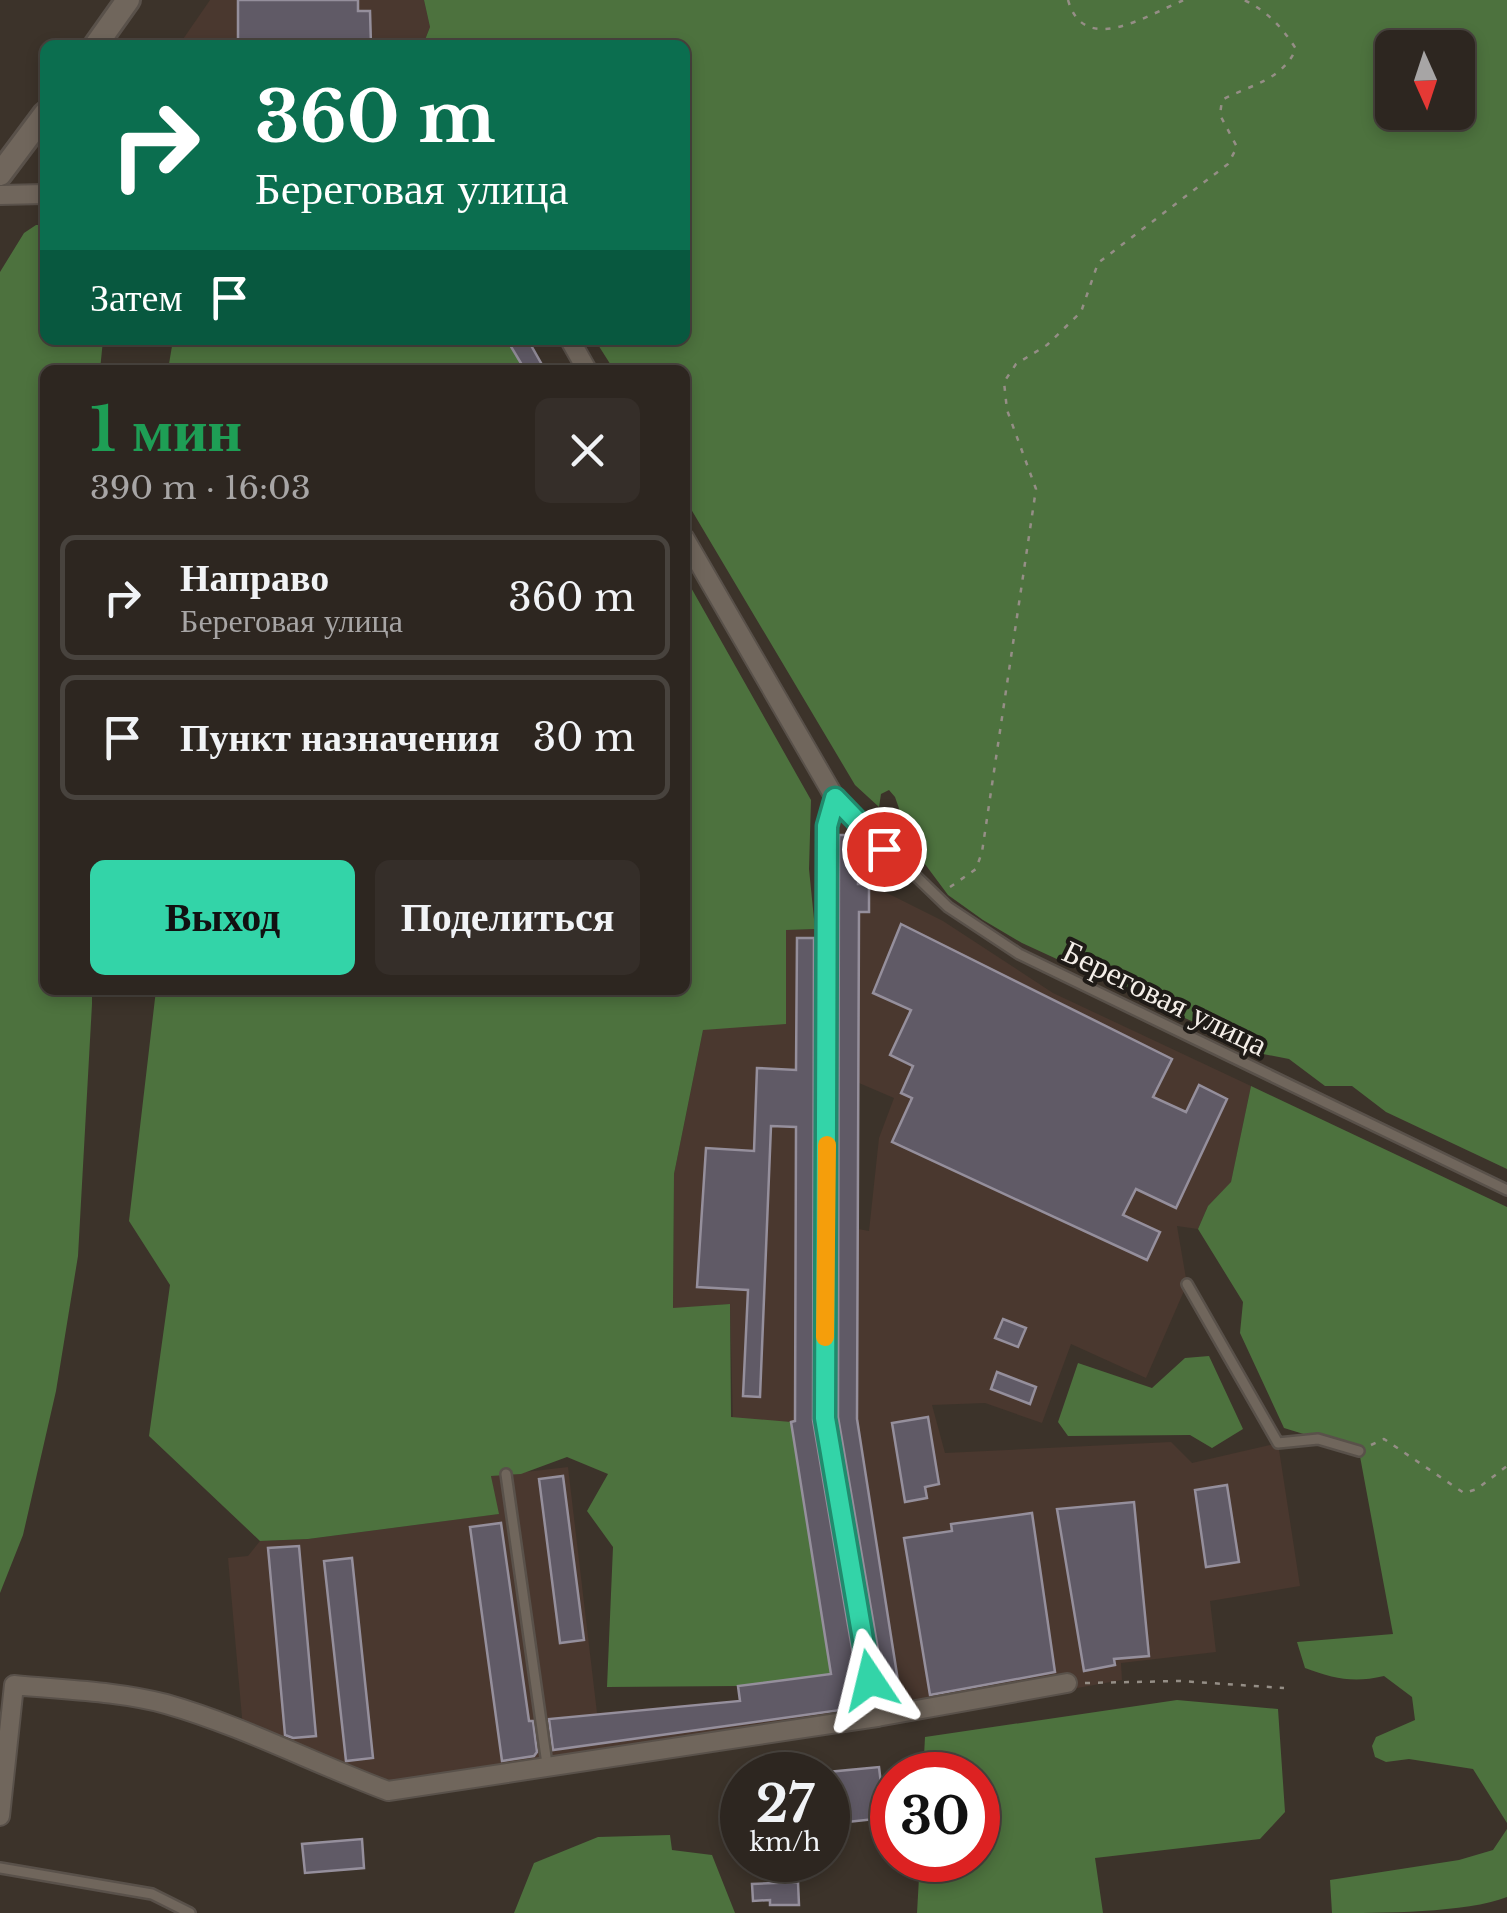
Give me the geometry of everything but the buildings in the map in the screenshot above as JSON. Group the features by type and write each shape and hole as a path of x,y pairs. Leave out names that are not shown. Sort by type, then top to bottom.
{"street":[{"path":"100,40 128,0"},
{"path":"4,162 40,120"},
{"path":"0,195 40,194"},
{"path":"690,548 835,798 827,826 825,1418 877,1717"},
{"path":"0,1816 14,1686 163,1703 272,1740 331,1770 388,1790 495,1778 547,1764 877,1717 1067,1683"}],"lane":[{"name":"Береговая улица","path":"835,798 932,892 1019,954 1507,1190"},
{"path":"1186,1284 1278,1443 1318,1439 1359,1451"},
{"path":"506,1474 547,1764"},
{"path":"0,1868 152,1894 190,1913"}],"path":[{"path":"1068,0 1072,16 1086,28 1108,30 1184,0"},
{"path":"932,892 947,889 976,870 982,852 1036,489 1006,410 1004,382 1016,364 1047,345 1081,312 1098,263 1228,164 1238,147 1220,115 1222,100 1274,78 1287,68 1296,49 1284,30 1260,8 1244,0"},
{"path":"1359,1451 1384,1439 1464,1493 1477,1489 1507,1466"},
{"path":"1067,1683 1180,1681 1284,1688"}],"shaded area":[{"path":"210,0 424,0 430,27 425,40 182,40"},
{"path":"835,798 858,822 859,884 869,884 943,921 1053,993 1251,1086 1231,1183 1208,1206 1198,1229 1177,1226 1187,1284 1146,1378 1071,1344 1042,1423 985,1403 932,1405 945,1453 1171,1442 1192,1463 1278,1443 1300,1586 1210,1601 1216,1652 1121,1663 1122,1680 905,1719 388,1791 243,1729 228,1558 248,1556 260,1541 308,1539 498,1514 491,1476 568,1467 597,1713 740,1700 730,1304 673,1309 674,1174 703,1030 786,930 815,929 816,1418","holes":["859,1083 894,1098 879,1138 869,1231 858,1229"]}],"green space":[{"path":"424,0 1507,0 1507,1169 1386,1112 1352,1086 1325,1086 1289,1059 1263,1054 1022,943 948,895 913,848 889,790 881,794 879,807 855,785 690,507 690,365 611,365 598,345 690,345 690,40 425,40 430,27"},
{"path":"40,225 40,345 102,345 100,365 40,365 40,995 92,995 92,1004 78,1256 56,1391 23,1535 0,1593 0,272 24,233"},
{"path":"172,345 510,345 522,365 169,365"},
{"path":"690,586 811,800 809,869 815,929 786,930 786,1024 703,1030 674,1174 673,1308 730,1304 731,1417 791,1422 831,1674 738,1686 607,1687 613,1547 587,1511 608,1474 567,1457 521,1474 491,1476 499,1514 308,1539 260,1541 149,1436 170,1285 129,1221 155,995 690,995"},
{"path":"1251,1086 1507,1207 1507,1823 1473,1769 1409,1759 1386,1762 1375,1757 1372,1746 1376,1737 1415,1720 1412,1697 1384,1676 1344,1679 1305,1668 1297,1642 1393,1634 1359,1451 1284,1428 1240,1333 1243,1302 1198,1229 1208,1206 1231,1182"},
{"path":"1209,1356 1243,1429 1212,1448 1190,1435 1068,1436 1058,1422 1078,1363 1152,1388 1185,1358"},
{"path":"1177,1700 1278,1709 1285,1812 1260,1839 1095,1858 1103,1913 917,1913 919,1882 1000,1882 1000,1752 924,1752 925,1737"},
{"path":"1507,1829 1507,1897 1447,1909 1332,1913 1330,1880 1459,1860 1493,1850"},
{"path":"670,1835 672,1850 712,1855 735,1913 514,1913 534,1863 598,1837"}],"slow traffic":[{"path":"825,1337 827,1145"}],"route":[{"path":"870,1680 825,1418 827,826 835,798 884,849"}]}
